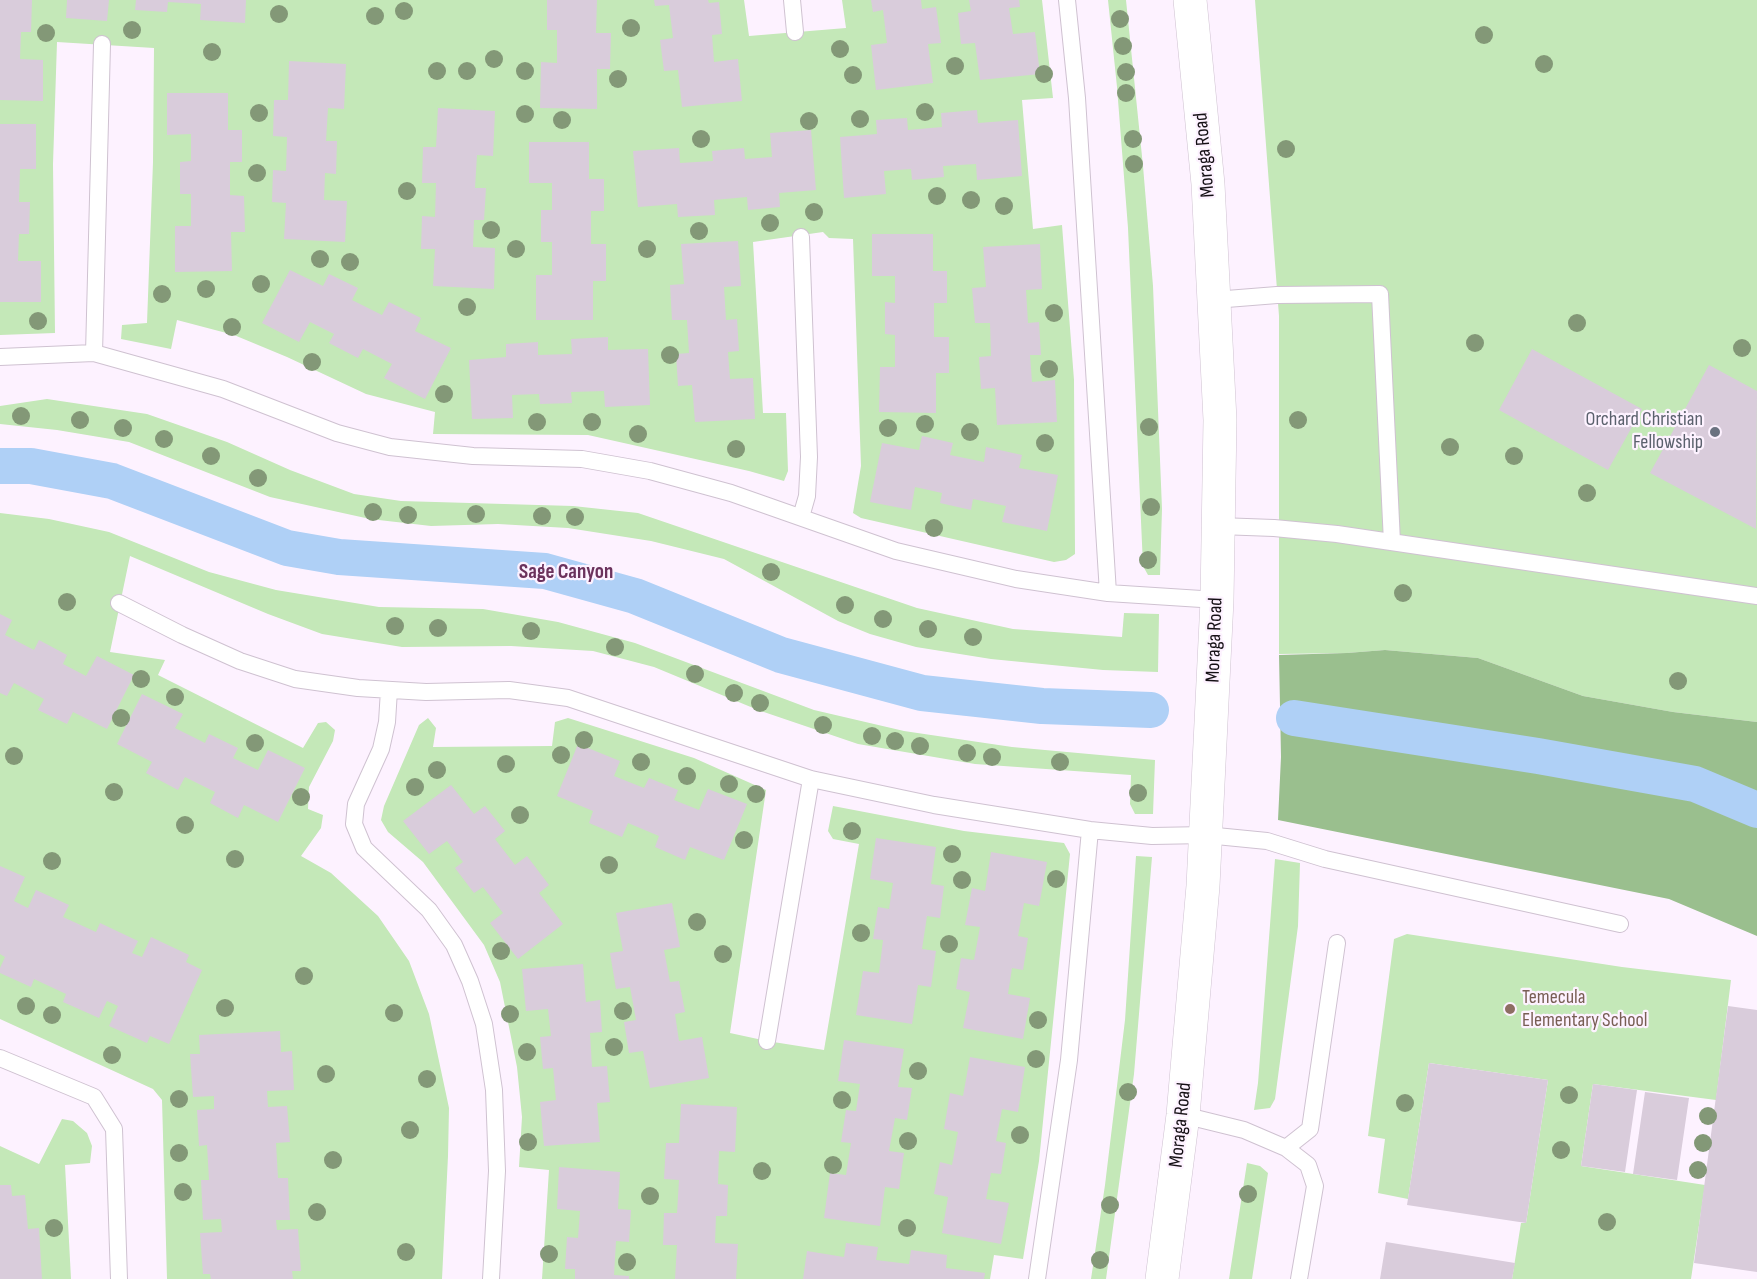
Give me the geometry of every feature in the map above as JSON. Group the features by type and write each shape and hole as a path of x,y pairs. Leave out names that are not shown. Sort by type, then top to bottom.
{"street":[{"name":"Moraga Road","path":"1162,1279 1183,1114 1206,835 1219,526 1221,420 1208,184 1190,0"}],"lane":[{"path":"792,0 795,32"},
{"path":"1067,0 1077,98 1108,593"},
{"path":"94,353 102,44"},
{"path":"801,237 809,457 807,496 801,517"},
{"path":"1214,300 1278,295 1380,294 1392,542"},
{"path":"0,357 94,353 223,389 337,433 390,447 473,456 582,459 650,471 731,493 896,551 1016,579 1108,593 1217,600"},
{"path":"1219,526 1274,528 1392,542 1757,596"},
{"path":"119,603 182,636 240,661 295,679 389,690 426,692 509,690 568,698 811,779 934,805 1090,830 1152,836 1206,835 1268,841 1325,859 1620,924"},
{"path":"389,690 387,722 381,749 356,804 354,824 364,848 429,910 454,945 470,981 484,1024 494,1090 497,1171 491,1279"},
{"path":"767,1041 811,779"},
{"path":"1037,1279 1069,1060 1090,830"},
{"path":"1286,1148 1310,1129 1337,943"},
{"path":"0,1058 94,1097 114,1129 119,1279"},
{"path":"1183,1114 1244,1130 1286,1148 1308,1165 1315,1186 1299,1279"}],"green space":[{"path":"0,0 744,0 749,36 846,28 842,0 1042,0 1053,98 1022,100 1033,229 1062,225 1074,380 1075,554 1066,560 1054,562 861,518 853,513 861,466 853,239 829,238 823,232 753,242 763,413 786,413 788,471 784,481 588,435 433,434 435,412 366,394 234,335 177,320 171,349 121,339 122,325 147,323 153,162 154,48 57,42 53,164 55,333 0,335"},
{"path":"1108,0 1126,0 1143,166 1153,286 1162,509 1160,575 1148,575 1143,566 1128,228"},
{"path":"1255,0 1757,0 1757,722 1673,712 1583,696 1478,658 1385,650 1279,654 1279,316"},
{"path":"47,399 147,414 227,442 290,470 354,494 401,501 573,506 638,513 917,608 1013,629 1122,637 1124,613 1159,614 1158,672 1103,670 991,659 916,647 870,634 838,621 724,559 651,541 568,528 498,524 431,526 370,519 270,497 129,442 57,430 0,424 0,406"},
{"path":"0,513 49,519 109,532 209,572 276,590 379,607 483,609 558,622 635,643 814,710 904,731 1012,747 1155,760 1153,814 1135,814 1130,804 1131,775 975,764 858,744 758,710 654,667 593,651 511,646 402,647 322,634 130,556 110,652 165,660 158,675 303,748 318,723 326,722 335,730 333,741 309,787 308,809 323,815 321,828 301,856 331,873 378,916 409,961 429,1014 449,1108 442,1279 167,1279 162,1100 153,1089 0,1019"},
{"path":"1385,650 1478,658 1583,696 1673,712 1757,722 1757,936 1669,899 1278,820 1281,757 1279,655"},
{"path":"428,718 436,728 433,747 552,746 555,722 568,718 694,758 766,790 730,1033 767,1041 824,1050 859,844 833,839 828,831 833,806 964,831 1064,843 1070,854 1039,1161 1023,1259 994,1255 990,1279 542,1279 549,1170 519,1167 522,1117 517,1067 500,982 484,945 423,862 388,832 381,820 384,806 419,725"},
{"path":"1136,856 1152,857 1134,1074 1106,1279 1091,1279 1125,1020"},
{"path":"1275,859 1300,863 1298,926 1275,1099 1270,1108 1254,1110 1258,1083"},
{"path":"1407,934 1622,967 1731,980 1716,1100 1593,1084 1581,1166 1705,1185 1691,1279 1512,1279 1521,1223 1526,1223 1548,1080 1429,1063 1408,1199 1378,1193 1385,1139 1368,1136 1394,939"},
{"path":"62,1119 73,1121 87,1133 92,1146 90,1163 65,1165 71,1279 0,1279 0,1146 39,1164"},
{"path":"1247,1163 1260,1166 1268,1173 1252,1279 1229,1279"}],"building":[{"path":"0,0 32,0 31,32 21,32 20,59 43,60 43,101 0,100"},
{"path":"67,0 109,0 107,21 66,18"},
{"path":"136,0 246,0 245,23 200,20 201,4 168,2 167,12 135,10"},
{"path":"547,0 597,0 596,33 611,33 610,69 597,69 597,109 540,108 541,62 557,63 557,30 547,30"},
{"path":"654,0 719,2 722,34 712,35 714,62 738,59 742,101 682,107 678,70 664,71 660,40 673,38 669,5 655,6"},
{"path":"871,0 921,0 922,9 936,7 941,43 928,44 933,83 876,90 871,45 887,43 883,10 873,12"},
{"path":"969,0 1019,0 1020,7 1009,8 1013,34 1035,32 1040,74 980,80 975,43 961,44 958,13 971,11"},
{"path":"289,61 346,64 344,109 328,108 326,141 337,141 336,174 325,173 324,200 347,201 345,242 284,239 286,203 272,202 273,170 286,171 287,137 273,136 274,100 288,100"},
{"path":"167,93 228,93 228,130 242,130 242,162 230,162 230,195 244,196 245,232 231,232 232,271 175,272 175,226 191,226 191,194 180,194 180,162 191,161 191,134 167,135"},
{"path":"438,108 495,111 493,156 477,155 475,188 486,188 484,220 474,220 473,247 495,248 494,289 433,286 435,249 421,249 422,216 435,217 436,183 422,183 423,147 436,147"},
{"path":"977,110 978,123 1018,120 1022,176 977,180 976,164 943,166 944,177 912,180 911,169 884,171 886,194 844,198 840,137 877,134 876,120 907,118 908,130 942,127 941,113"},
{"path":"0,124 36,124 36,169 20,169 19,202 30,202 29,234 19,234 18,261 41,261 41,302 0,302"},
{"path":"811,130 816,190 779,193 780,207 748,210 747,197 714,200 715,215 678,217 677,204 638,207 633,151 679,148 680,163 713,161 712,151 744,148 745,159 772,157 770,133"},
{"path":"529,142 589,142 589,179 604,179 604,211 591,211 591,244 606,244 606,281 593,281 593,320 536,320 536,275 552,275 552,242 541,242 541,210 552,210 552,183 529,183"},
{"path":"872,234 933,234 933,271 947,271 947,303 934,303 934,337 949,337 949,373 936,373 936,413 879,412 880,367 895,367 895,335 885,334 885,302 895,303 895,276 872,276"},
{"path":"738,241 741,286 724,287 726,320 737,319 739,351 728,352 730,379 753,378 755,419 695,422 692,385 678,386 676,354 689,353 687,320 672,320 670,285 684,284 681,244"},
{"path":"1040,244 1042,289 1026,290 1028,323 1039,322 1041,355 1030,355 1032,382 1055,380 1057,422 997,425 995,388 981,389 979,357 991,356 990,323 975,323 972,288 986,287 983,247"},
{"path":"290,270 323,286 329,274 358,288 352,300 382,315 389,302 421,318 415,331 451,348 425,399 384,378 392,364 363,349 358,358 329,343 334,334 310,322 299,342 262,323"},
{"path":"608,337 608,350 648,349 650,405 605,407 604,391 571,392 572,403 540,404 539,394 512,395 513,418 472,419 469,360 506,357 506,344 538,342 538,355 572,354 571,339"},
{"path":"1532,349 1642,409 1608,470 1499,410"},
{"name":"Orchard Christian Fellowship","path":"1709,365 1757,391 1756,529 1650,473"},
{"path":"922,436 953,443 950,455 984,462 986,447 1022,455 1019,468 1058,475 1047,531 1002,522 1006,506 973,499 971,510 940,503 942,493 915,487 911,510 870,502 882,443 919,450"},
{"path":"0,614 12,620 5,635 34,650 39,640 67,655 63,664 86,676 97,656 134,675 107,729 73,712 67,724 38,710 44,699 14,683 7,696 0,693"},
{"path":"142,694 183,714 175,728 205,743 209,734 238,748 233,758 258,770 268,750 305,768 278,822 244,805 238,818 210,803 215,792 185,777 178,790 146,773 152,762 117,744"},
{"path":"578,744 620,761 614,776 644,788 649,778 678,790 674,800 699,810 708,789 747,804 724,860 690,847 685,860 655,847 659,836 628,823 622,837 589,823 593,811 557,796"},
{"path":"451,785 474,814 485,806 505,831 495,839 515,865 527,856 549,885 539,893 563,924 518,959 490,923 503,913 483,887 474,893 455,868 463,862 447,841 429,854 403,821"},
{"path":"876,838 936,847 931,884 944,886 940,918 927,916 922,949 936,951 931,987 918,985 912,1024 856,1015 863,971 879,973 883,940 873,939 878,907 889,909 893,883 870,879"},
{"path":"991,852 1047,862 1039,906 1024,903 1018,936 1028,938 1023,970 1012,968 1008,994 1030,998 1023,1039 963,1028 970,992 956,989 961,958 974,960 980,927 965,925 972,888 985,891"},
{"path":"0,866 25,877 14,901 28,908 36,890 69,905 63,917 96,932 100,923 138,941 132,953 142,957 151,937 189,955 186,962 202,970 169,1044 150,1036 147,1043 109,1026 118,1006 107,1001 99,1018 63,1002 66,994 34,979 31,987 0,973 5,957 0,954"},
{"path":"672,903 680,947 664,950 670,982 679,981 685,1012 675,1014 679,1041 702,1037 709,1078 650,1088 643,1051 629,1053 624,1022 636,1020 630,987 616,989 610,953 623,951 616,913"},
{"path":"583,964 586,1002 600,1000 602,1032 590,1033 592,1067 607,1066 610,1102 597,1103 600,1142 544,1146 540,1102 556,1100 553,1068 543,1069 540,1037 551,1036 548,1009 526,1011 522,969"},
{"path":"1728,1006 1757,1010 1757,1272 1694,1263"},
{"path":"280,1031 281,1052 292,1051 294,1090 267,1091 268,1107 287,1106 290,1142 276,1143 278,1178 288,1178 290,1220 276,1220 277,1230 298,1229 301,1271 292,1271 293,1279 211,1279 210,1274 203,1274 200,1233 222,1232 221,1219 203,1220 201,1180 209,1180 207,1145 199,1146 197,1110 214,1109 214,1096 193,1097 190,1054 200,1054 199,1035"},
{"path":"844,1040 904,1049 898,1087 912,1088 907,1120 895,1118 889,1151 904,1153 899,1189 885,1187 880,1226 824,1218 830,1173 846,1175 851,1143 841,1142 846,1110 856,1111 860,1084 838,1081"},
{"path":"970,1057 1025,1067 1018,1112 1002,1109 996,1141 1006,1143 1001,1174 991,1173 986,1199 1009,1203 1001,1244 942,1233 948,1197 934,1194 940,1162 952,1165 958,1132 944,1129 950,1093 963,1096"},
{"path":"1429,1063 1548,1080 1526,1223 1407,1205"},
{"path":"1593,1084 1637,1090 1625,1172 1581,1166"},
{"path":"1645,1092 1689,1098 1677,1180 1633,1174"},
{"path":"681,1104 737,1107 735,1152 719,1151 718,1184 728,1185 727,1216 716,1216 715,1243 738,1244 736,1279 675,1279 677,1245 663,1245 664,1213 677,1213 679,1180 664,1179 666,1143 679,1143"},
{"path":"559,1167 620,1172 618,1209 631,1210 629,1242 616,1241 614,1275 629,1276 629,1279 575,1279 575,1269 565,1269 567,1237 578,1238 580,1211 557,1209"},
{"path":"0,1185 11,1185 12,1196 25,1195 28,1229 39,1228 42,1279 0,1279"},
{"path":"1386,1242 1515,1263 1512,1279 1380,1279"},
{"path":"846,1243 878,1247 876,1260 909,1264 911,1250 947,1255 946,1268 985,1273 984,1279 803,1279 807,1251 844,1257"}],"waterway":[{"path":"0,466 31,466 112,481 287,548 339,557 545,571 635,596 781,655 922,693 1042,706 1151,710"},
{"path":"1294,718 1538,756 1695,784 1757,810"}],"place":[{"name":"Orchard Christian Fellowship","path":"1715,432"},
{"name":"Temecula Elementary School","path":"1510,1009"}],"district":[{"name":"Sage Canyon","path":"566,573"}]}
